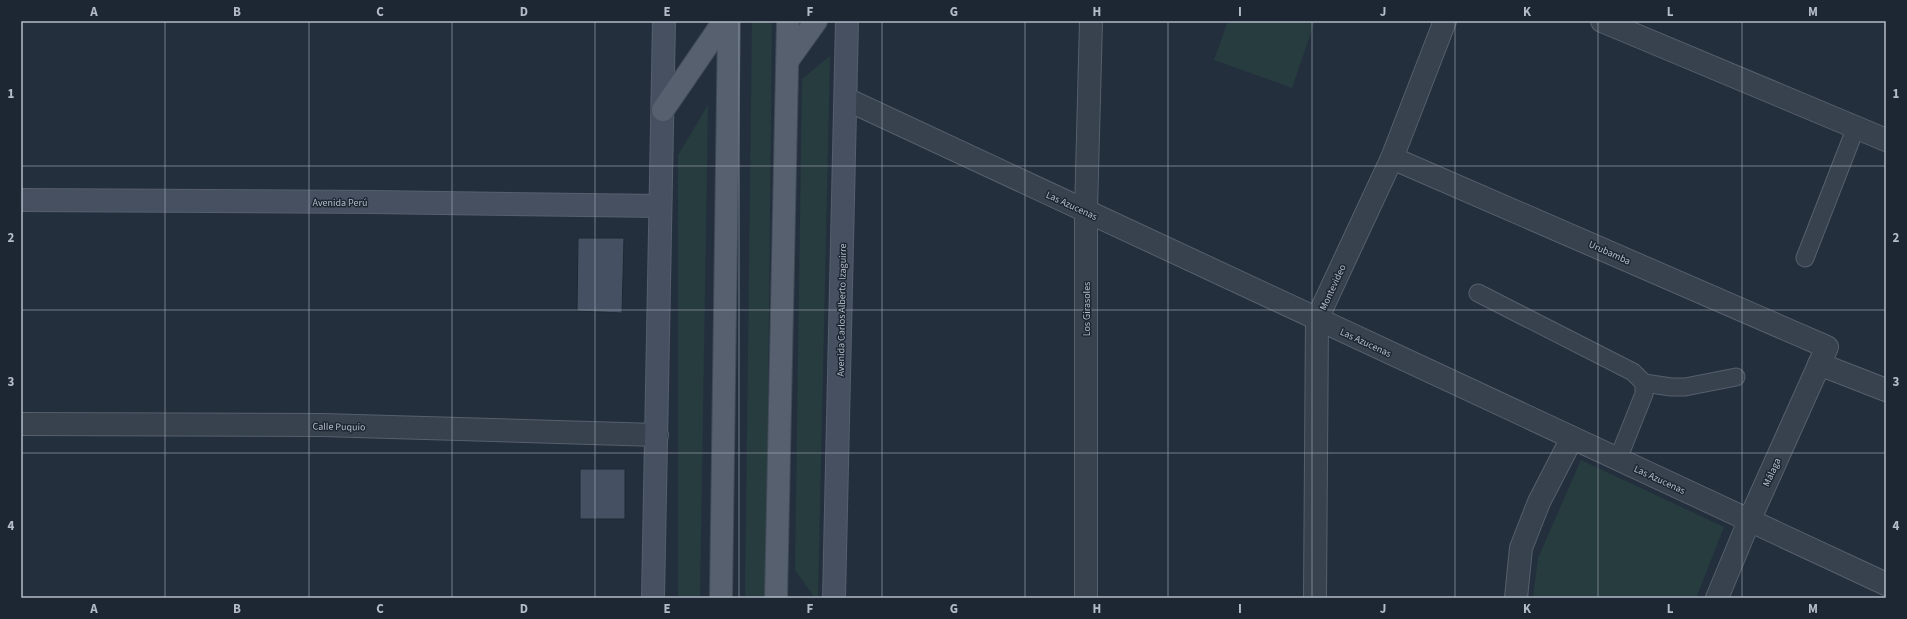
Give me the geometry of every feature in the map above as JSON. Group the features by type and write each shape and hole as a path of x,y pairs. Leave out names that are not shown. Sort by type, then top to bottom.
{"main road":[{"path":"663,110 724,21"},
{"path":"721,598 728,21"},
{"path":"776,598 788,21"},
{"path":"788,60 816,21"}],"street":[{"path":"653,598 664,21"},
{"name":"Avenida Carlos Alberto Izaguirre","path":"834,598 847,21"},
{"name":"Los Girasoles","path":"1086,598 1086,211 1091,21"},
{"name":"Montevideo","path":"1315,598 1317,319 1392,158 1445,21"},
{"path":"1602,21 1886,140"},
{"name":"Las Azucenas","path":"846,99 1886,584"},
{"name":"Urubamba","path":"1392,158 1823,356 1886,390"},
{"name":"Avenida Perú","path":"21,200 365,202 660,206"},
{"name":"Málaga","path":"1717,598 1749,521 1823,356"},
{"name":"Calle Puquio","path":"21,424 322,426 657,435"},
{"path":"1516,598 1521,548 1539,502 1572,438"}],"lane":[{"path":"1805,258 1856,127"},
{"path":"1478,293 1633,372 1644,383 1671,387 1685,387 1736,377"},
{"path":"1618,459 1644,394 1644,383"}],"green space":[{"path":"752,21 772,21 766,598 745,598"},
{"path":"1228,21 1315,21 1292,88 1214,60"},
{"path":"830,56 818,598 815,598 795,570 802,79"},
{"path":"708,105 700,598 678,598 678,155"},
{"path":"1581,460 1724,527 1696,598 1533,598 1538,558"}],"building":[{"path":"578,238 624,238 622,313 577,311"},
{"path":"580,469 625,469 625,519 580,519"}]}
